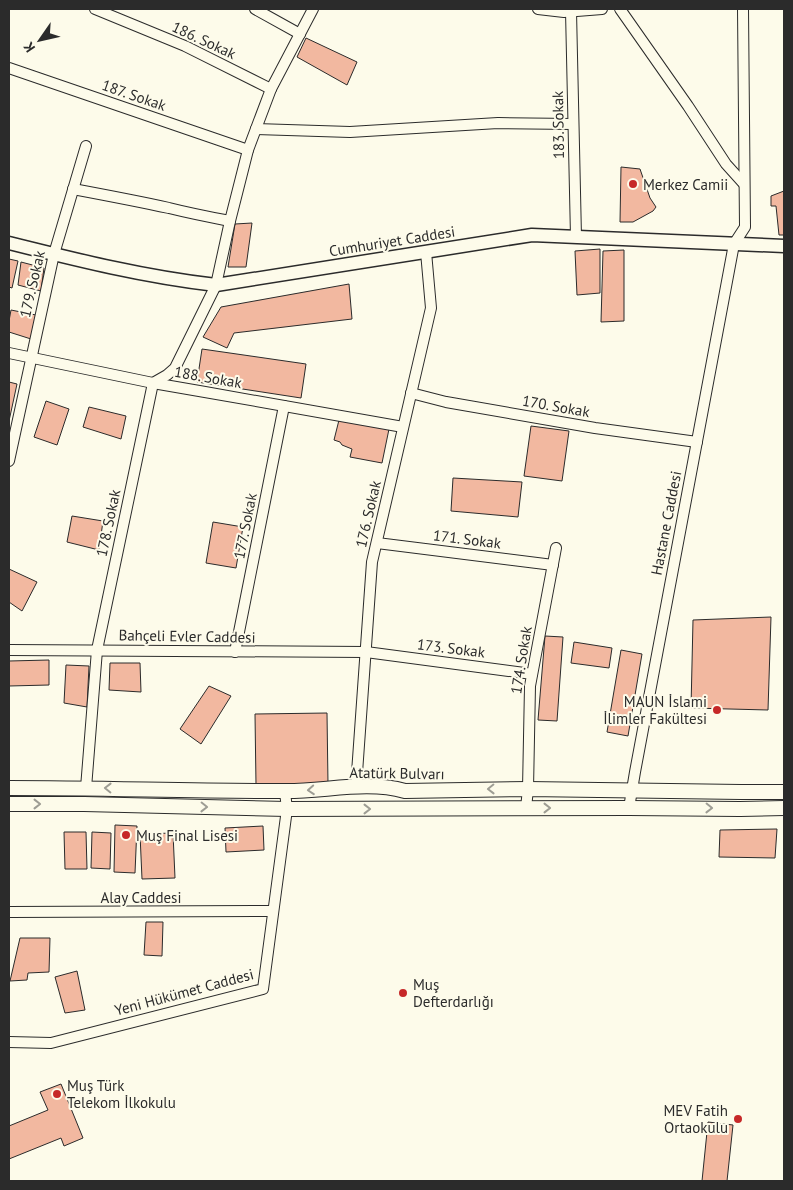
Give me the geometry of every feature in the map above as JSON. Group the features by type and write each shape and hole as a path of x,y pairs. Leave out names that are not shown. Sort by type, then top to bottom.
{"main road":[{"name":"Atatürk Bulvarı","path":"9,788 286,792 356,787 392,788 405,791 528,789 784,792"},
{"path":"9,804 93,804 287,809 784,808"}],"street":[{"name":"186. Sokak","path":"95,9 185,46 271,89"},
{"path":"255,9 300,34"},
{"path":"153,383 175,368 216,285 248,150 271,89 313,9"},
{"path":"538,9 564,12 602,9"},
{"path":"620,9 726,164 744,184"},
{"name":"Hastane Caddesi","path":"629,808 734,244 745,227 743,9"},
{"name":"183. Sokak","path":"571,12 576,237"},
{"name":"187. Sokak","path":"9,68 248,150"},
{"path":"256,129 350,132 498,123 573,124"},
{"name":"179. Sokak","path":"9,461 54,254 86,146"},
{"path":"73,189 230,221"},
{"name":"Cumhuriyet Caddesi","path":"9,243 133,273 216,285 532,235 784,246"},
{"name":"176. Sokak","path":"356,787 372,562 431,308 426,252"},
{"name":"188. Sokak","path":"9,353 153,383 403,427"},
{"name":"178. Sokak","path":"86,788 97,650 153,383"},
{"name":"170. Sokak","path":"411,393 446,402 595,428 697,442"},
{"name":"177. Sokak","path":"235,652 284,406"},
{"name":"171. Sokak","path":"376,543 553,565"},
{"name":"174. Sokak","path":"526,808 530,686 556,548"},
{"name":"Bahçeli Evler Caddesi","path":"9,650 366,652"},
{"name":"173. Sokak","path":"366,652 532,674"},
{"name":"Yeni Hükümet Caddesi","path":"9,1042 51,1043 263,989 287,809 286,792"},
{"name":"Alay Caddesi","path":"9,912 274,911"}],"building":[{"path":"306,38 357,62 347,85 297,57"},
{"name":"Merkez Camii","path":"621,167 640,169 650,198 656,207 653,211 633,222 620,222"},
{"path":"784,191 784,235 779,235 776,206 771,206 771,196"},
{"path":"252,223 246,267 228,267 235,224"},
{"path":"600,249 600,293 577,295 575,251"},
{"path":"624,250 624,321 601,322 603,251"},
{"path":"9,259 18,261 12,288 9,287"},
{"path":"21,262 44,268 41,291 18,285"},
{"path":"349,284 352,319 234,333 227,348 203,337 221,307"},
{"path":"11,310 36,315 31,339 9,332"},
{"path":"202,349 306,364 301,398 197,382"},
{"path":"9,382 17,384 9,421"},
{"path":"46,401 69,409 57,445 34,437"},
{"path":"89,407 126,416 121,439 83,427"},
{"path":"339,420 389,429 382,463 350,457 352,449 334,440"},
{"path":"531,426 569,431 562,481 524,476"},
{"path":"453,478 522,482 518,517 451,511"},
{"path":"72,516 103,521 99,550 67,542"},
{"path":"213,522 243,527 236,568 206,563"},
{"path":"9,569 37,582 22,611 9,602"},
{"name":"MAUN İslami İlimler Fakültesi","path":"771,617 768,710 691,708 693,620"},
{"path":"545,636 563,637 557,721 538,720"},
{"path":"574,642 612,648 609,668 571,663"},
{"path":"621,650 642,654 628,736 607,732"},
{"path":"49,660 49,685 9,686 9,661"},
{"path":"110,663 140,663 141,692 109,690"},
{"path":"66,665 89,666 87,707 64,703"},
{"path":"209,686 231,696 201,744 180,729"},
{"path":"327,713 328,784 256,785 255,714"},
{"path":"115,825 137,826 135,873 114,872"},
{"path":"263,826 264,850 226,852 225,828"},
{"path":"777,829 775,858 719,857 720,830"},
{"path":"64,832 86,832 87,869 65,869"},
{"path":"92,832 111,833 110,869 91,868"},
{"path":"173,833 175,878 142,879 140,834"},
{"path":"146,922 163,922 162,956 144,955"},
{"path":"20,938 50,938 49,972 28,973 27,980 10,981"},
{"path":"77,971 85,1010 65,1013 55,977"},
{"path":"61,1084 83,1138 64,1146 61,1138 9,1159 9,1126 48,1110 40,1092"},
{"path":"708,1122 733,1125 727,1181 702,1181"}],"place":[{"name":"Merkez Camii","path":"633,184"},
{"name":"MAUN İslami İlimler Fakültesi","path":"717,710"},
{"name":"Muş Final Lisesi","path":"126,835"},
{"name":"Muş Defterdarlığı","path":"403,993"},
{"name":"Muş Türk Telekom İlkokulu","path":"57,1094"},
{"name":"MEV Fatih Ortaokulu","path":"738,1119"}]}
